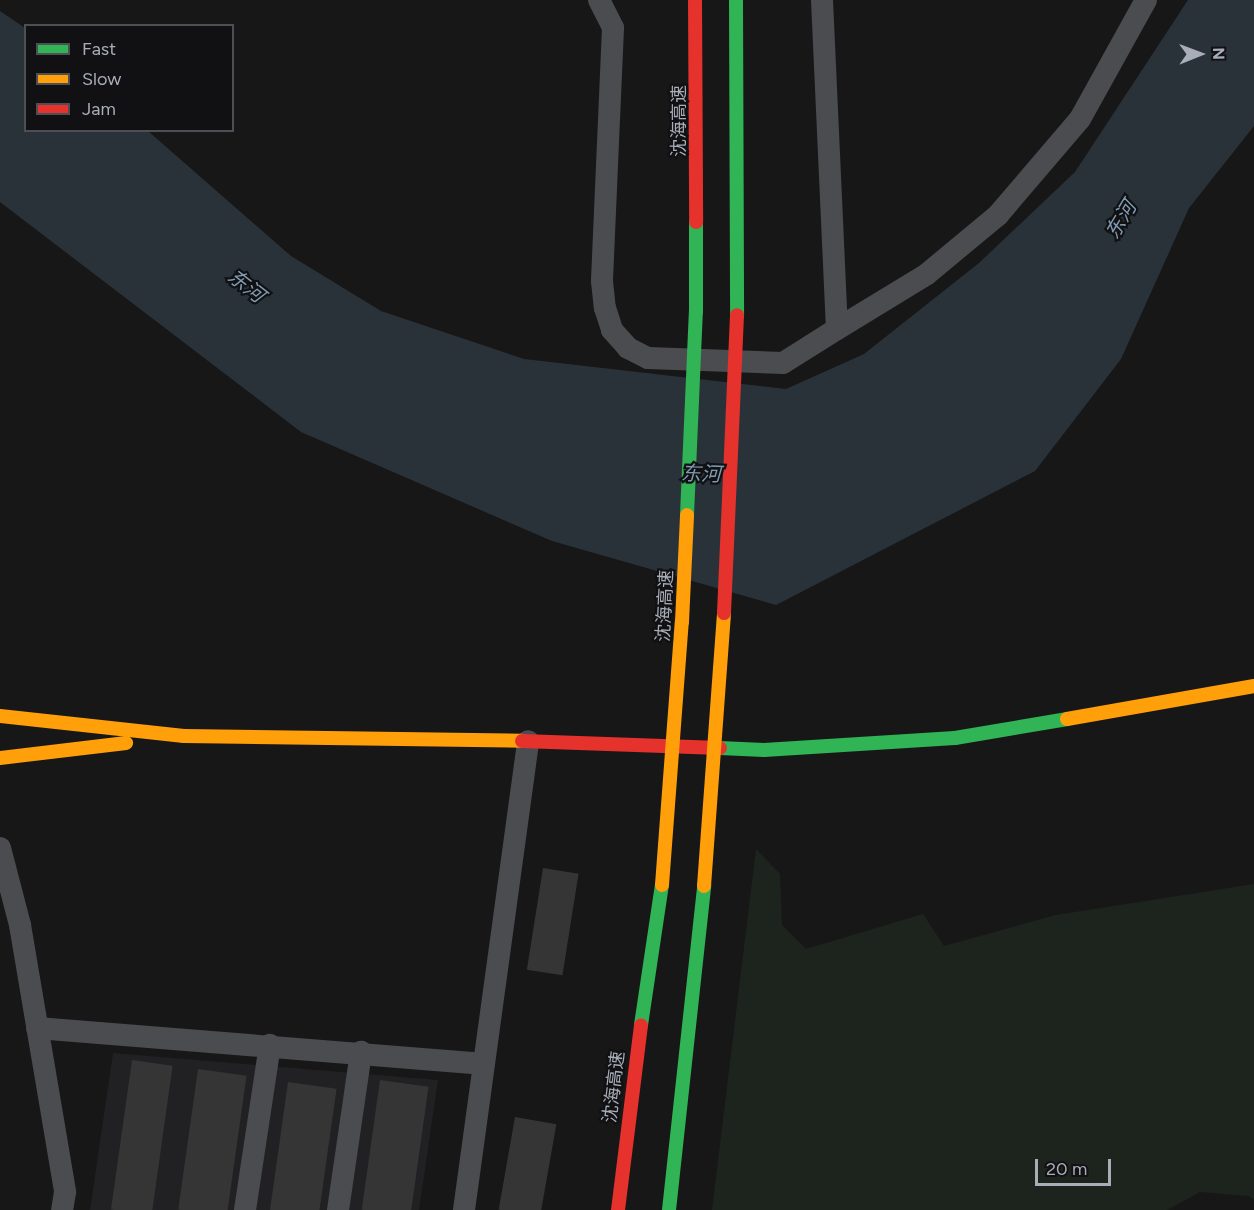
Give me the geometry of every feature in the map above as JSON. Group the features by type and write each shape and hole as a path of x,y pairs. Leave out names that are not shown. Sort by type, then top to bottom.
{"main road":[{"name":"沈海高速","path":"618,1210 632,1082 662,885 682,622 696,311 696,0"},
{"path":"669,1210 704,886 728,560 737,315 736,0"},
{"path":"0,716 184,736 528,741 764,750 955,738 1254,686"},
{"path":"0,758 184,736"},
{"path":"607,1210 632,1082"}],"street":[{"path":"599,0 613,28 602,281 605,308 612,330 628,348 648,358 783,363 927,274 998,215 1080,119 1146,0"},
{"path":"822,0 837,329"},
{"path":"464,1210 482,1064 528,741"},
{"path":"0,848 20,925 65,1192 62,1210"},
{"path":"37,1028 360,1052 482,1064"},
{"path":"245,1210 270,1046"},
{"path":"338,1210 360,1052"}],"shaded area":[{"path":"756,849 780,874 782,925 806,949 923,914 944,946 1056,915 1254,884 1254,1200 1249,1196 1200,1192 1167,1210 712,1210"},
{"path":"113,1053 438,1080 419,1210 90,1210"}],"water":[{"name":"东河","path":"1188,0 1254,0 1254,126 1189,208 1121,359 1035,471 776,605 552,541 301,432 0,202 0,11 24,27 24,132 149,132 291,256 381,311 524,359 786,389 864,354 979,263 1075,172"}],"building":[{"path":"543,868 579,874 562,975 527,970"},
{"path":"132,1060 173,1066 152,1210 111,1210"},
{"path":"198,1069 247,1076 228,1210 178,1210"},
{"path":"380,1080 429,1087 411,1210 362,1210"},
{"path":"288,1082 337,1089 319,1210 270,1210"},
{"path":"515,1117 556,1124 541,1210 499,1210"}],"traffic: fast":[{"path":"736,0 737,315"},
{"path":"696,222 696,311"},
{"path":"687,515 696,311"},
{"path":"720,748 764,750 955,738 1067,719"},
{"path":"641,1025 662,885"},
{"path":"669,1210 704,886"}],"traffic: slow":[{"path":"662,885 682,622 687,515"},
{"path":"704,886 724,613"},
{"path":"1067,719 1254,686"},
{"path":"0,716 184,736 522,741"},
{"path":"0,758 126,743"}],"traffic: jam":[{"path":"695,0 696,222"},
{"path":"724,613 737,315"},
{"path":"522,741 720,748"},
{"path":"618,1210 641,1025"}]}
